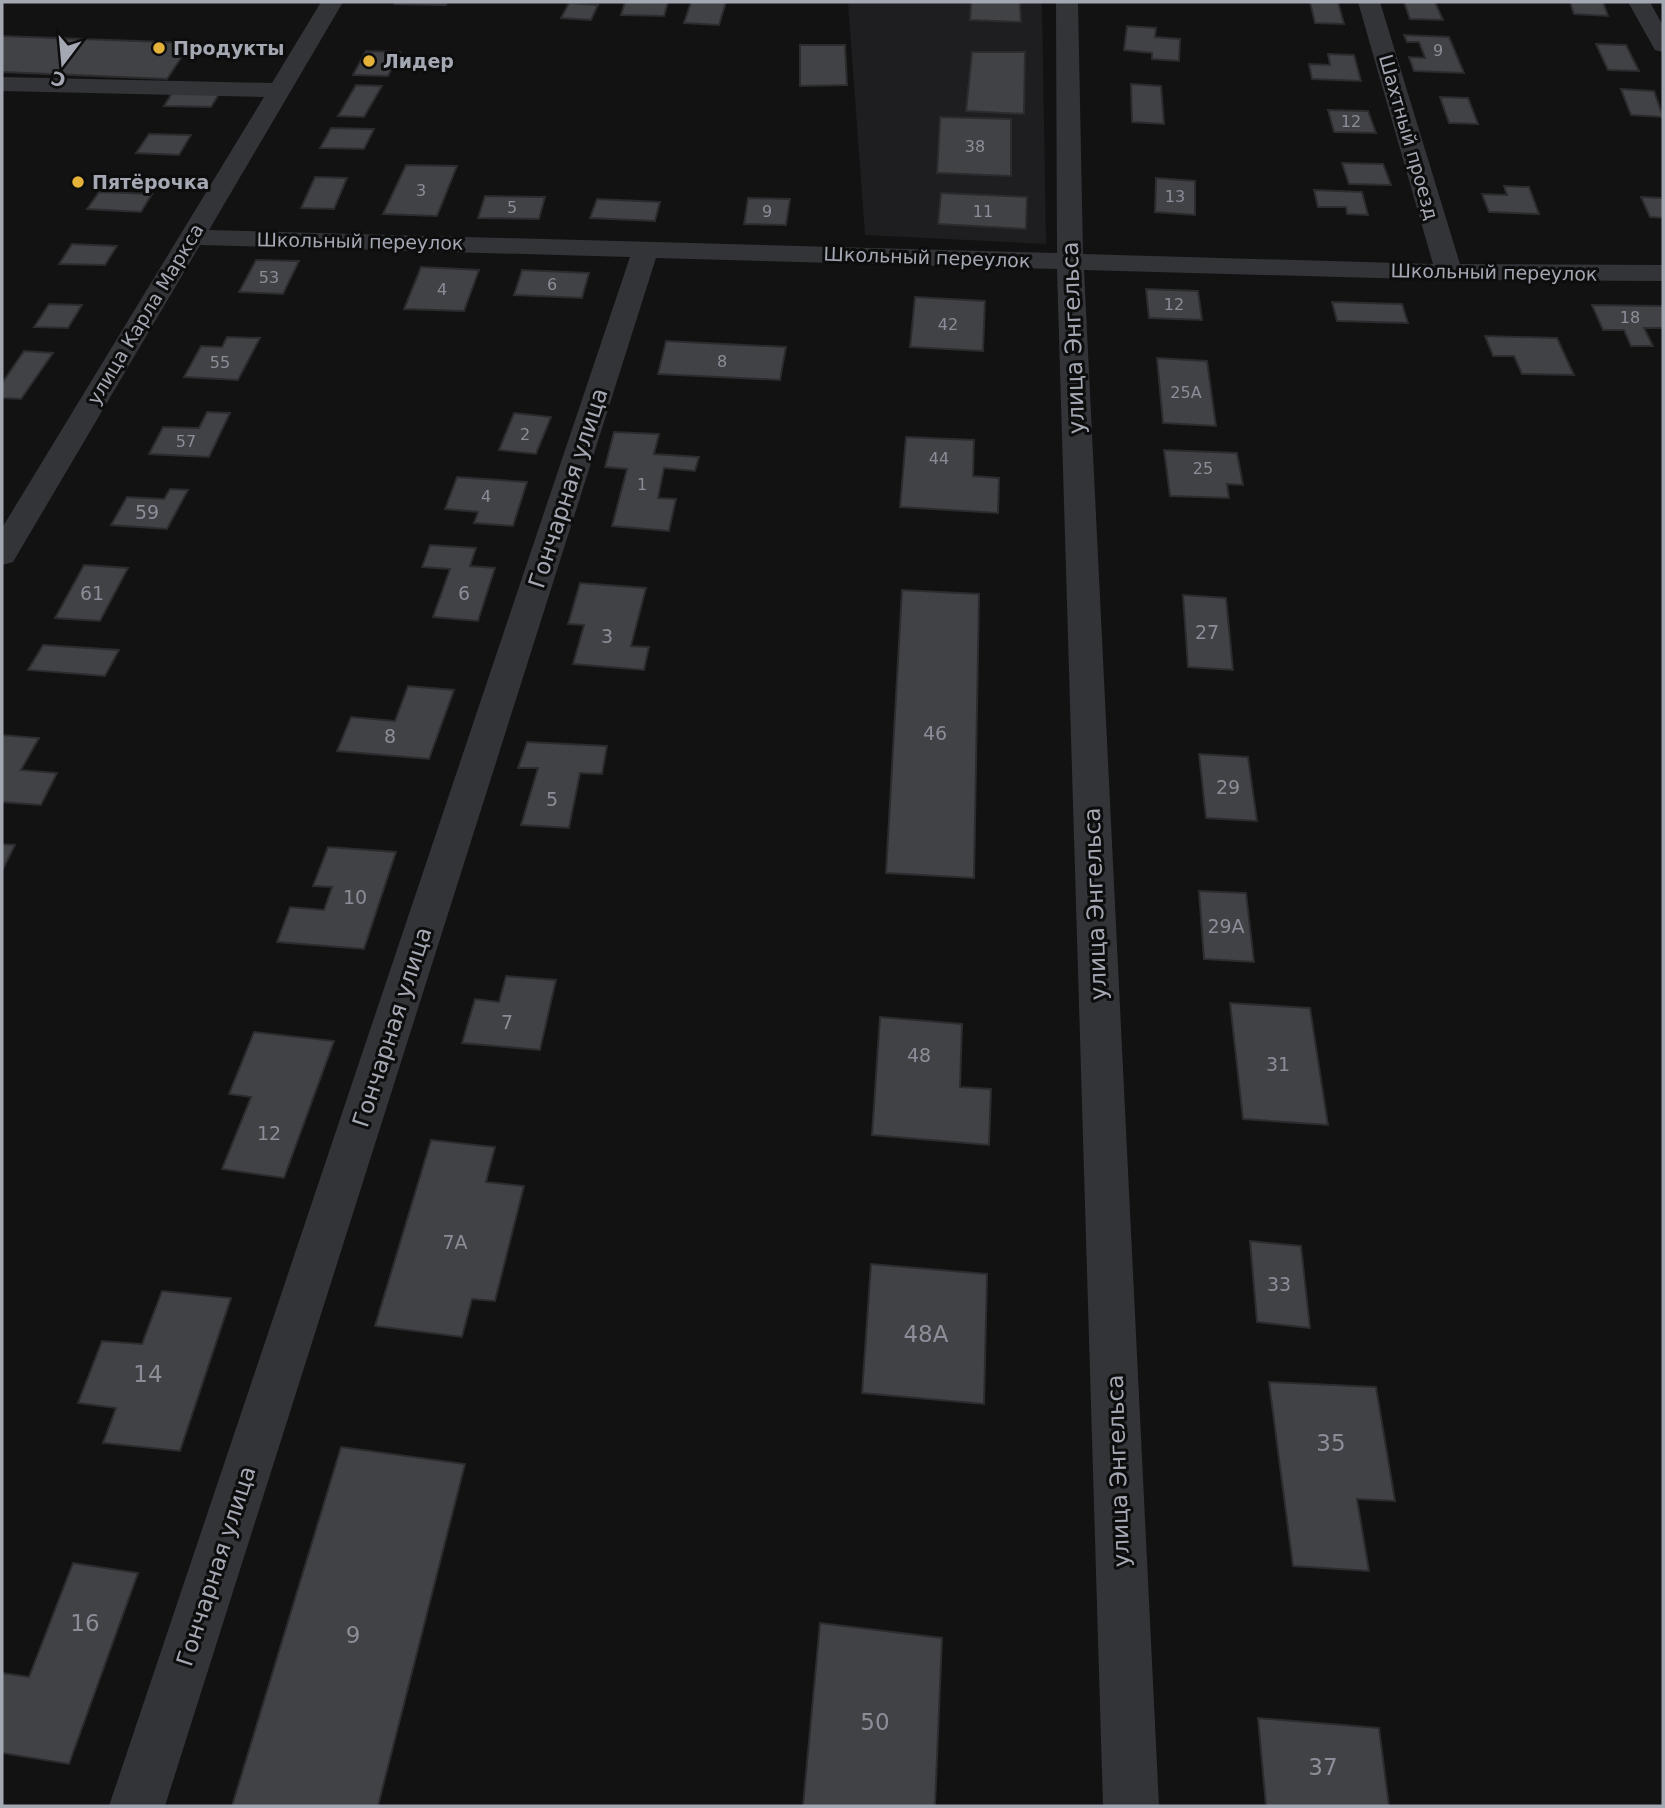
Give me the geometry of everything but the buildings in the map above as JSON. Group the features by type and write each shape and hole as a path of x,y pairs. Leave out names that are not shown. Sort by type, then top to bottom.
{"street":[{"name":"улица Карла Маркса","path":"2,554 332,2"},
{"name":"улица Энгельса","path":"1067,2 1070,261 1131,1806"},
{"name":"Шахтный проезд","path":"1369,2 1449,272"},
{"path":"1639,2 1663,45"},
{"path":"2,84 278,90"},
{"name":"Школьный переулок","path":"191,237 1449,272 1663,273"},
{"name":"Гончарная улица","path":"138,1806 646,248"}],"shaded area":[{"path":"848,2 1042,2 1046,244 865,235"}],"place":[{"name":"Продукты","path":"159,48"},
{"name":"Лидер","path":"369,61"},
{"name":"Пятёрочка","path":"78,182"}]}
